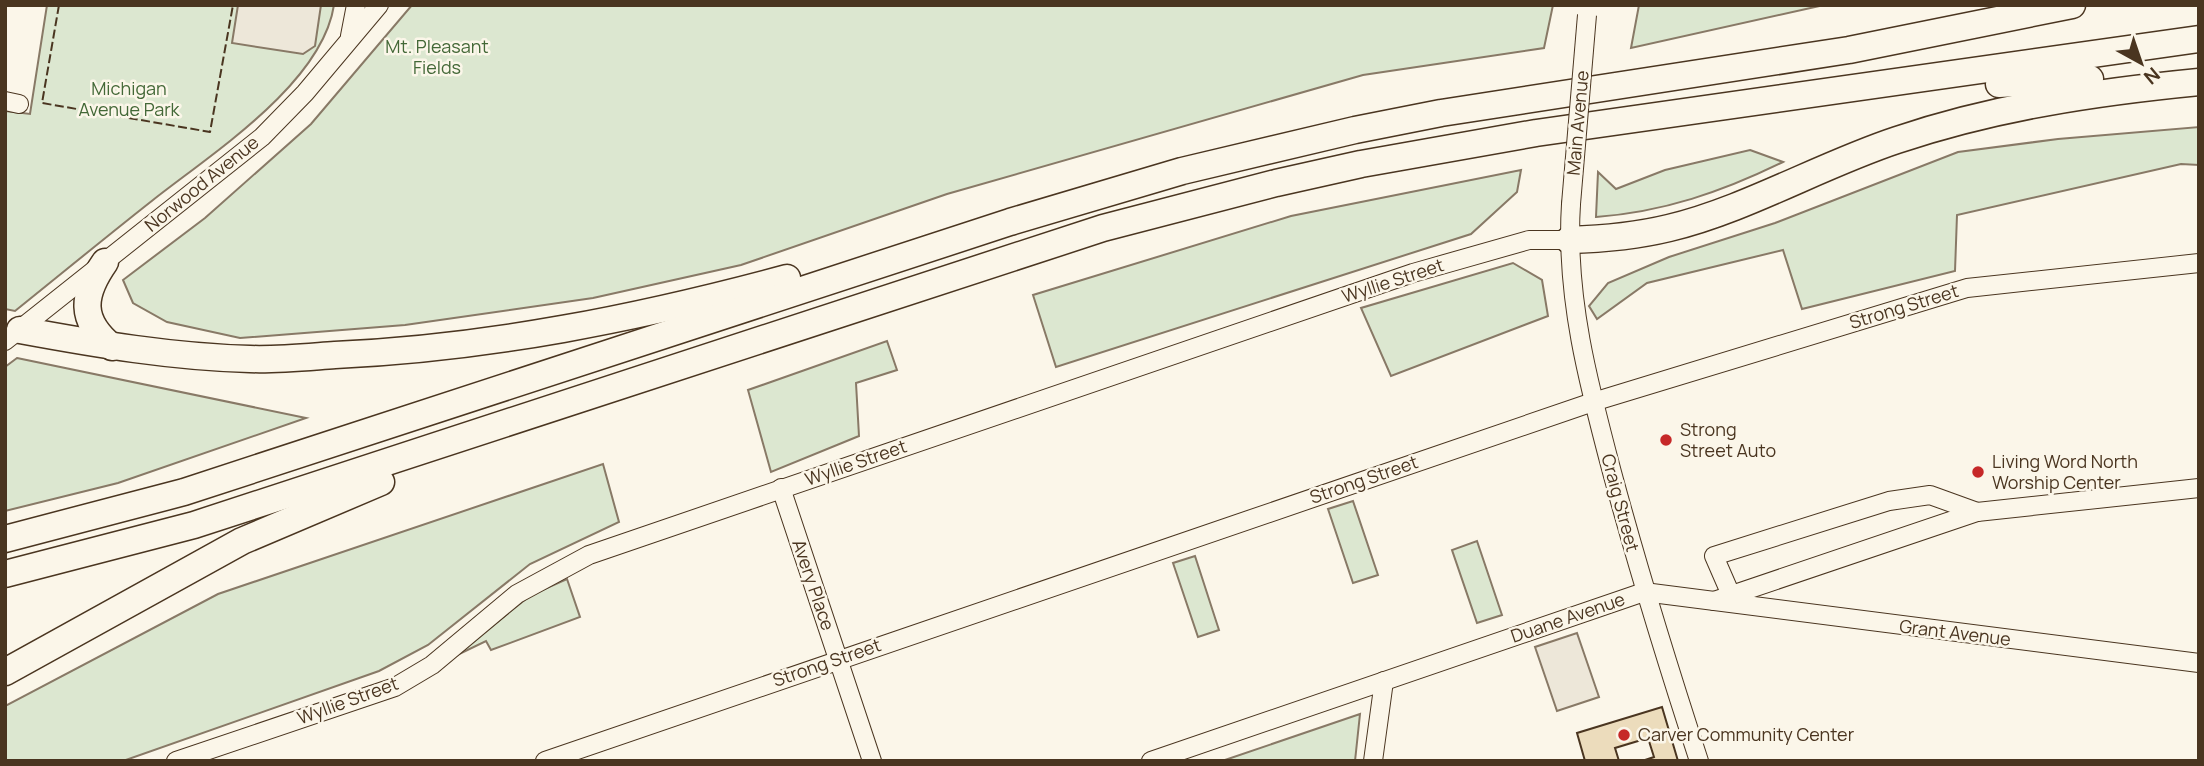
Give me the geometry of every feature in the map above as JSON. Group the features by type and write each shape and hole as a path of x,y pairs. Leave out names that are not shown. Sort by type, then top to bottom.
{"highway":[{"path":"5,539 115,512 219,481 1094,195 1354,130 1467,109 1849,50 2072,5"},
{"path":"5,574 194,525 1103,228 1276,183 1472,143 2199,39"},
{"path":"1857,89 2199,76"},
{"path":"1569,240 1616,237 1688,222 1852,156 1988,113 2086,95 2199,82"},
{"path":"13,336 251,359 390,353 560,331 681,307 793,276 926,249"},
{"path":"105,262 92,280 87,309 98,336 112,347"},
{"path":"5,672 254,535 353,493 667,371"}],"street":[{"path":"350,40 356,5"},
{"name":"Norwood Avenue","path":"13,336 262,137 379,5"},
{"name":"Main Avenue","path":"1569,240 1587,10"},
{"name":"Wyllie Street","path":"176,761 395,687 432,665 517,594 589,555 1413,273 1529,240 1569,240"},
{"name":"Craig Street","path":"1569,240 1575,320 1593,402 1644,592 1699,761"},
{"name":"Strong Street","path":"545,761 1593,402 1967,288 2199,263"},
{"name":"Avery Place","path":"781,488 872,761"},
{"name":"Duane Avenue","path":"1151,761 1644,592 1711,602 1977,512 2199,488"},
{"path":"1731,595 1714,556 1889,501 1930,495 1977,512"},
{"name":"Grant Avenue","path":"1711,602 2199,663"},
{"path":"1373,761 1384,681"}],"green space":[{"name":"Michigan Avenue Park","path":"47,5 334,5 325,34 309,62 261,115 15,311 5,309 5,111 30,114"},
{"name":"Mt. Pleasant Fields","path":"412,5 1553,5 1544,48 1363,75 947,194 741,265 593,298 405,325 240,338 167,322 133,303 123,280 205,218 311,124"},
{"path":"1639,5 1824,5 1631,48"},
{"path":"2199,127 2199,165 2181,164 1957,215 1955,271 1802,309 1783,250 1647,283 1597,319 1589,306 1608,283 1669,257 1775,223 1958,152 2058,139"},
{"path":"1750,150 1783,162 1737,183 1692,199 1645,211 1596,217 1598,172 1616,189 1665,170"},
{"path":"1521,170 1517,192 1471,234 1056,367 1033,295 1291,216"},
{"path":"1513,263 1542,280 1548,316 1391,376 1361,308"},
{"path":"887,341 897,370 856,383 859,436 771,472 748,390"},
{"path":"17,358 306,418 118,483 5,511 5,367"},
{"path":"603,464 619,522 530,564 428,645 379,671 123,761 5,761 5,706 218,594"},
{"path":"1353,501 1378,575 1353,583 1328,509"},
{"path":"1477,541 1502,615 1477,623 1452,550"},
{"path":"1195,556 1219,630 1198,637 1173,563"},
{"path":"567,579 580,617 491,650 486,641 453,657 531,595"},
{"path":"1360,714 1355,761 1222,761"}],"shaded area":[{"path":"238,5 321,5 315,46 303,54 232,43"},
{"path":"1577,633 1599,697 1557,711 1535,647"}],"building":[{"name":"Carver Community Center","path":"1662,707 1678,761 1642,761 1654,757 1648,738 1615,748 1619,761 1585,761 1577,733"}],"fence":[{"path":"59,5 42,103 210,132 233,5"}],"place":[{"name":"Strong Street Auto","path":"1666,440"},
{"name":"Living Word North Worship Center","path":"1978,472"},
{"name":"Carver Community Center","path":"1624,735"}]}
